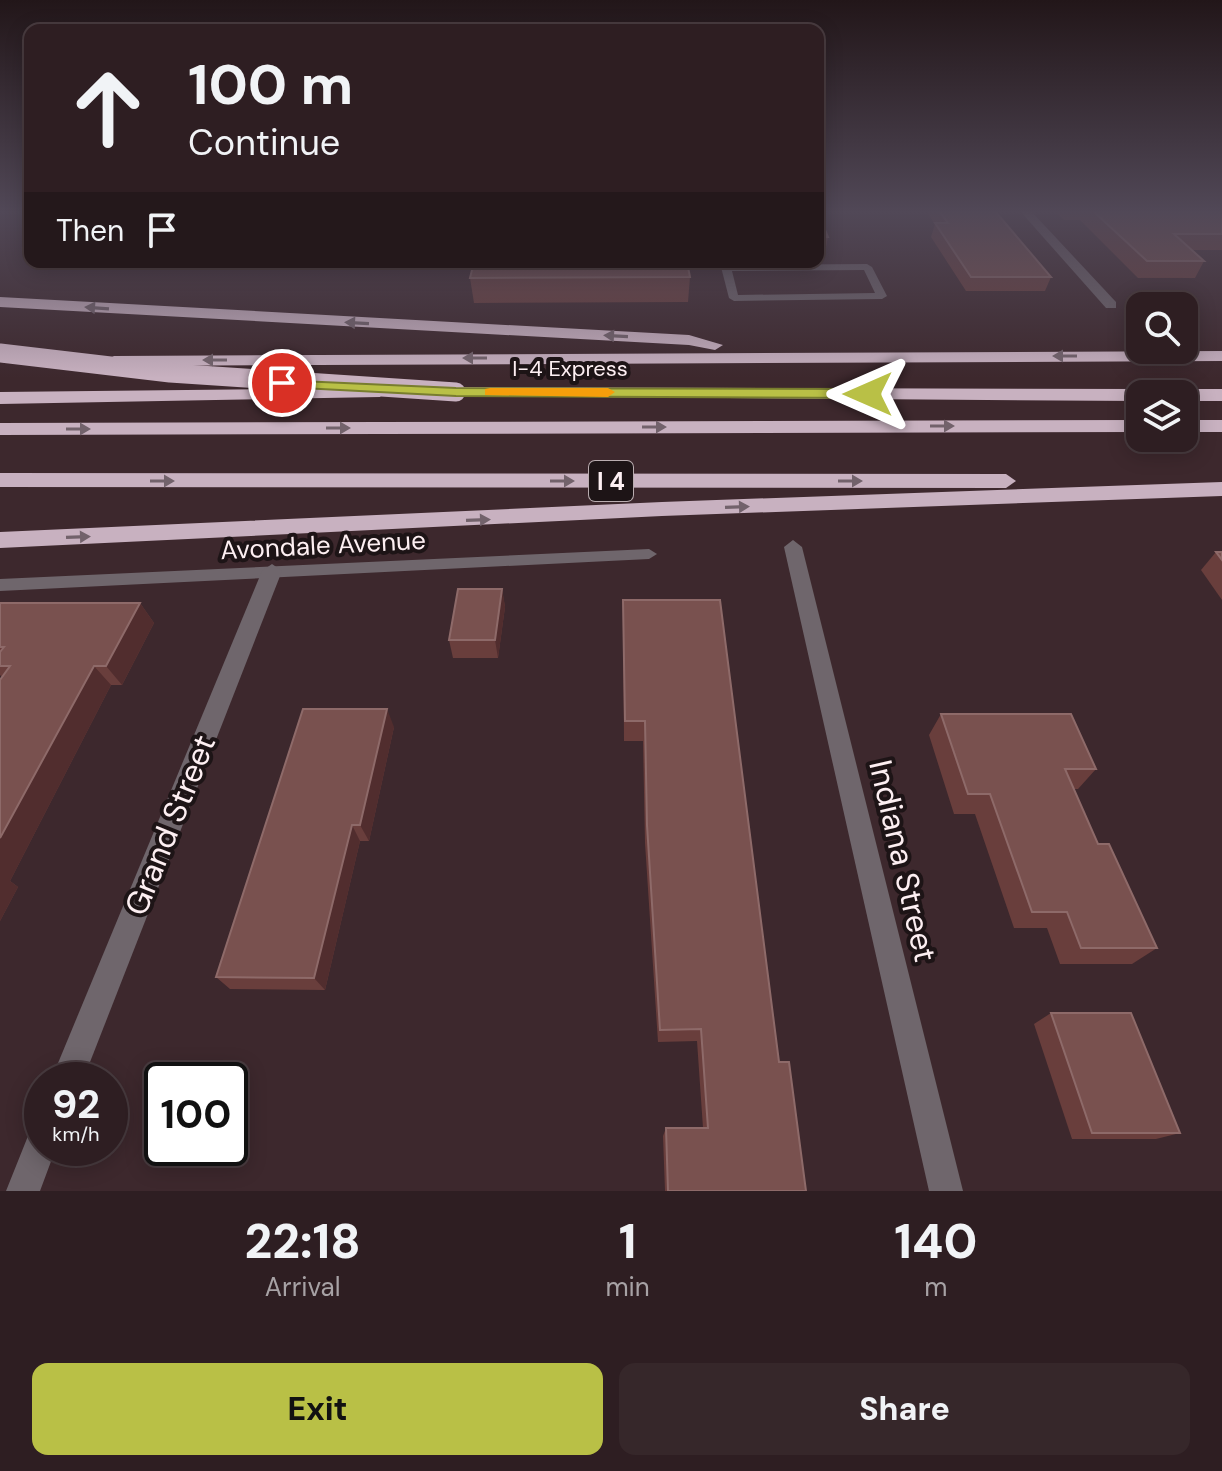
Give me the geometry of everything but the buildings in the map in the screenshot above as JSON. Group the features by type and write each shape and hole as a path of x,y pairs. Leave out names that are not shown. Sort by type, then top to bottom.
{"highway":[{"path":"0,302 689,340 777,356"},
{"path":"0,353 119,370 456,392"},
{"path":"0,361 1222,356"},
{"name":"I-4 Express","path":"0,398 456,392 1126,395"},
{"path":"1198,395 1222,395"},
{"path":"0,429 1126,426"},
{"path":"1198,426 1222,426"},
{"name":"I 4","path":"0,480 1222,481"},
{"path":"0,540 662,509 1222,489"}],"street":[{"path":"1076,267 1111,305"},
{"name":"Indiana Street","path":"793,547 946,1191"},
{"name":"Grand Street","path":"74,1062 272,571"},
{"path":"23,1191 33,1166"}],"lane":[{"path":"727,268 734,298 882,296 867,267 837,267"},
{"path":"396,269 433,268"},
{"name":"Avondale Avenue","path":"0,585 649,554"}],"slow traffic":[{"path":"490,392 608,392"}],"route":[{"path":"282,383 456,392 868,394"}]}
